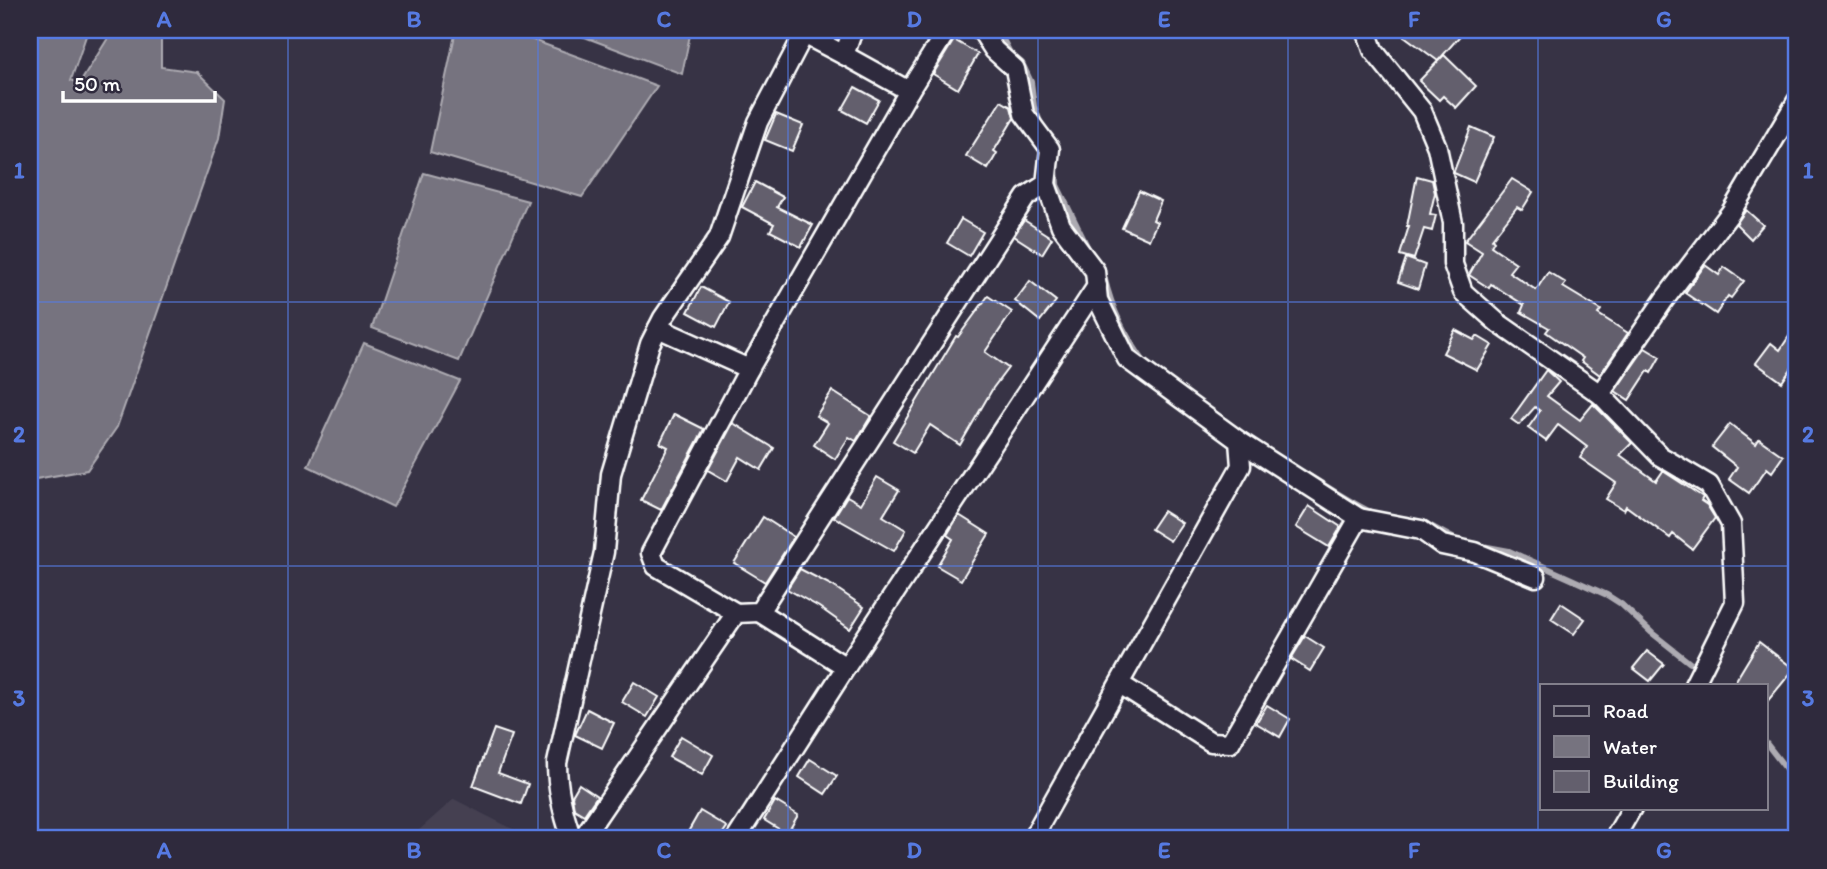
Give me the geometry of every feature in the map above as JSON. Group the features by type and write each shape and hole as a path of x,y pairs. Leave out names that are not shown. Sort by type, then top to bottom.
{"street":[{"path":"844,55 853,30"},
{"path":"846,667 760,612 736,613 656,566 651,553 749,369 947,30"},
{"path":"981,30 994,50 1015,69 1024,114 1050,149 1046,184 1061,226 1095,271 1098,300 1126,359 1239,441 1359,517 1421,530 1442,545 1475,552 1536,577"},
{"path":"1366,30 1373,50 1422,111 1437,147 1453,223 1453,264 1463,292 1498,323 1601,394 1660,456 1709,485 1731,524 1735,603 1694,684"},
{"path":"572,839 561,803 557,764 604,552 611,474 650,344 719,237 758,122 804,34 909,91"},
{"path":"1601,394 1664,300 1731,212 1797,101"},
{"path":"760,612 1026,197 1046,184"},
{"path":"736,839 1097,286"},
{"path":"658,328 749,369"},
{"path":"1032,839 1241,466 1239,441"},
{"path":"1120,684 1211,741 1230,743 1359,517"},
{"path":"582,839 736,613"},
{"path":"1614,839 1631,810"}],"shaded area":[{"path":"454,799 532,839 409,839"}],"water":[{"path":"30,30 88,30 71,80 80,83 113,30 161,31 161,67 197,72 225,99 219,138 117,427 87,470 30,480"},
{"path":"456,30 506,30 657,86 582,197 430,152"},
{"path":"566,30 691,30 682,74"},
{"path":"424,173 528,201 459,361 372,328"},
{"path":"364,343 460,381 393,507 308,466"}],"building":[{"path":"1396,30 1465,30 1438,61"},
{"path":"954,40 978,54 958,89 933,74"},
{"path":"1444,55 1476,86 1456,108 1443,96 1439,100 1419,81"},
{"path":"855,87 879,100 866,123 842,110"},
{"path":"1001,101 1011,107 1014,118 994,151 997,153 988,169 966,156"},
{"path":"776,114 803,125 792,151 765,140"},
{"path":"1471,127 1494,137 1474,182 1454,173"},
{"path":"1417,176 1432,180 1435,193 1430,214 1436,215 1432,231 1424,229 1414,259 1400,255 1409,226"},
{"path":"1512,179 1533,192 1522,210 1517,207 1492,239 1494,241 1491,246 1516,263 1509,272 1536,290 1548,272 1566,283 1563,287 1601,310 1598,314 1628,333 1600,375 1581,361 1583,358 1546,332 1549,328 1521,312 1524,305 1491,284 1489,288 1469,275 1482,252 1465,241"},
{"path":"755,182 783,197 777,207 813,225 801,247 770,231 774,224 742,207"},
{"path":"1139,191 1161,201 1153,220 1157,222 1149,240 1122,228"},
{"path":"1746,210 1763,225 1751,239 1736,224"},
{"path":"961,219 983,232 969,256 947,243"},
{"path":"1024,220 1052,238 1042,254 1014,236"},
{"path":"1406,258 1425,265 1418,289 1398,282"},
{"path":"1705,265 1719,275 1724,267 1744,281 1731,298 1728,296 1716,314 1685,293"},
{"path":"1030,281 1056,301 1040,321 1015,301"},
{"path":"701,287 729,302 716,327 688,312"},
{"path":"988,296 1012,312 985,352 1008,368 993,388 960,445 930,425 913,453 893,441 956,336 958,337"},
{"path":"1797,324 1797,360 1782,382 1756,363 1771,343 1780,350"},
{"path":"1455,330 1474,340 1477,336 1492,345 1477,370 1443,353"},
{"path":"1645,348 1660,357 1629,400 1615,391"},
{"path":"1546,370 1559,382 1547,396 1580,420 1593,404 1632,443 1620,455 1656,481 1663,471 1703,497 1701,501 1715,518 1692,549 1673,534 1670,538 1626,506 1624,510 1606,499 1616,483 1580,458 1587,447 1558,425 1546,441 1528,428 1540,411 1535,407 1519,425 1511,419"},
{"path":"832,391 871,416 856,441 849,437 835,459 814,445 828,423 816,416"},
{"path":"674,414 704,429 661,510 641,500 668,447 660,443"},
{"path":"733,423 774,448 761,470 740,457 727,481 708,470"},
{"path":"1730,424 1756,444 1759,439 1783,456 1772,472 1767,468 1749,493 1729,479 1737,467 1712,447"},
{"path":"877,477 899,490 883,516 906,530 894,551 834,517 847,496 861,504"},
{"path":"1309,506 1341,527 1329,547 1296,527"},
{"path":"1163,511 1182,523 1170,541 1151,529"},
{"path":"959,515 989,534 961,580 937,566 953,539 947,535"},
{"path":"763,517 794,537 765,582 734,563"},
{"path":"800,569 833,586 864,607 850,629 787,589"},
{"path":"1561,603 1585,619 1574,634 1551,619"},
{"path":"1305,636 1324,648 1310,671 1291,659"},
{"path":"1759,642 1794,669 1768,701 1768,684 1734,684"},
{"path":"1647,651 1664,664 1650,681 1633,668"},
{"path":"634,682 659,697 647,717 622,702"},
{"path":"1267,705 1290,719 1280,737 1256,723"},
{"path":"587,709 614,723 602,748 575,735"},
{"path":"494,729 512,735 498,773 528,784 521,804 473,786"},
{"path":"681,736 713,755 702,775 669,757"},
{"path":"810,759 837,776 825,794 799,777"},
{"path":"579,784 597,796 584,815 574,809 572,796"},
{"path":"775,801 798,815 787,834 764,820"},
{"path":"700,811 727,827 719,839 700,839 688,832"}],"waterway":[{"path":"998,30 1010,53 1022,63 1031,82 1034,106 1041,124"},
{"path":"1056,168 1057,185 1088,248"},
{"path":"1104,276 1120,321 1145,363"},
{"path":"1303,472 1375,514"},
{"path":"1423,522 1460,542"},
{"path":"1477,545 1509,551 1607,595 1690,663"},
{"path":"1768,746 1797,783"}]}
